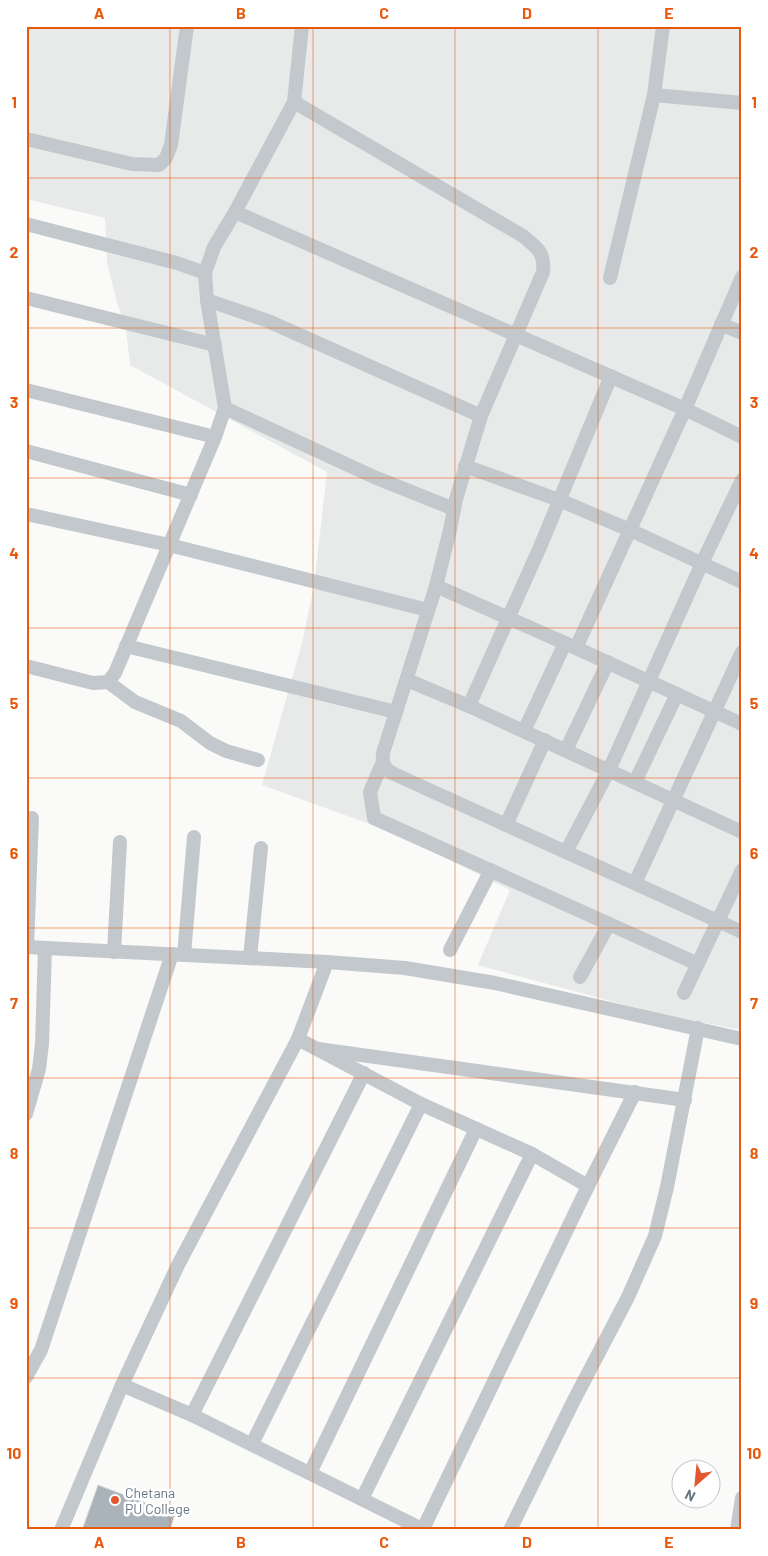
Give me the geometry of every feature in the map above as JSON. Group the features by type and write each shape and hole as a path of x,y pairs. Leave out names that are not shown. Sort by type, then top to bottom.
{"street":[{"path":"26,139 132,164 159,165 166,158 171,145 186,26"},
{"path":"108,682 115,673 215,437 225,408 207,300 205,273 214,247 294,102 302,26"},
{"path":"610,278 654,95 663,26"},
{"path":"654,95 742,103"},
{"path":"294,102 523,236 540,251 544,262 543,272 481,416 465,466 436,586 383,753 382,764 370,792 374,818 698,964"},
{"path":"235,212 685,408 742,437"},
{"path":"26,224 168,261 205,273"},
{"path":"524,731 630,530 742,277"},
{"path":"26,298 215,345"},
{"path":"207,300 268,321 481,416"},
{"path":"721,324 742,333"},
{"path":"469,706 540,547 611,376"},
{"path":"26,390 215,437"},
{"path":"225,408 374,477 454,509"},
{"path":"26,451 190,495"},
{"path":"465,466 559,500 630,530 742,582"},
{"path":"566,852 609,770 702,563 742,480"},
{"path":"26,514 169,545 428,610"},
{"path":"436,586 742,724"},
{"path":"126,646 396,712"},
{"path":"635,884 672,799 742,652"},
{"path":"566,750 608,662"},
{"path":"26,666 93,683 108,682 135,702 181,721 210,743 226,751 258,760"},
{"path":"407,680 545,740 742,832"},
{"path":"635,782 678,694"},
{"path":"506,825 545,740"},
{"path":"382,764 387,771 742,932"},
{"path":"32,818 27,947 327,962 405,968 495,983 742,1039"},
{"path":"28,1372 41,1350 178,955 194,837"},
{"path":"114,952 120,842"},
{"path":"250,958 261,848"},
{"path":"450,950 491,870"},
{"path":"684,993 742,870"},
{"path":"580,977 609,924"},
{"path":"26,1114 39,1069 42,1044 45,948"},
{"path":"61,1530 122,1385 178,1265 298,1040 327,962"},
{"path":"510,1530 628,1296 654,1236 667,1187 698,1028"},
{"path":"298,1040 421,1104 532,1154 588,1186"},
{"path":"318,1049 685,1100"},
{"path":"192,1415 364,1074"},
{"path":"122,1385 192,1415 423,1529 635,1092"},
{"path":"252,1444 421,1104"},
{"path":"310,1473 476,1129"},
{"path":"362,1499 532,1154"},
{"path":"737,1530 742,1498"}],"shaded area":[{"path":"26,26 742,26 742,1030 655,1013 478,965 510,890 400,835 262,785 302,643 314,586 327,472 130,365 126,329 107,262 105,218 26,199"}],"building":[{"name":"Chetana PU College","path":"98,1485 175,1514 170,1530 82,1530"}],"place":[{"name":"Chetana PU College","path":"115,1500"}]}
